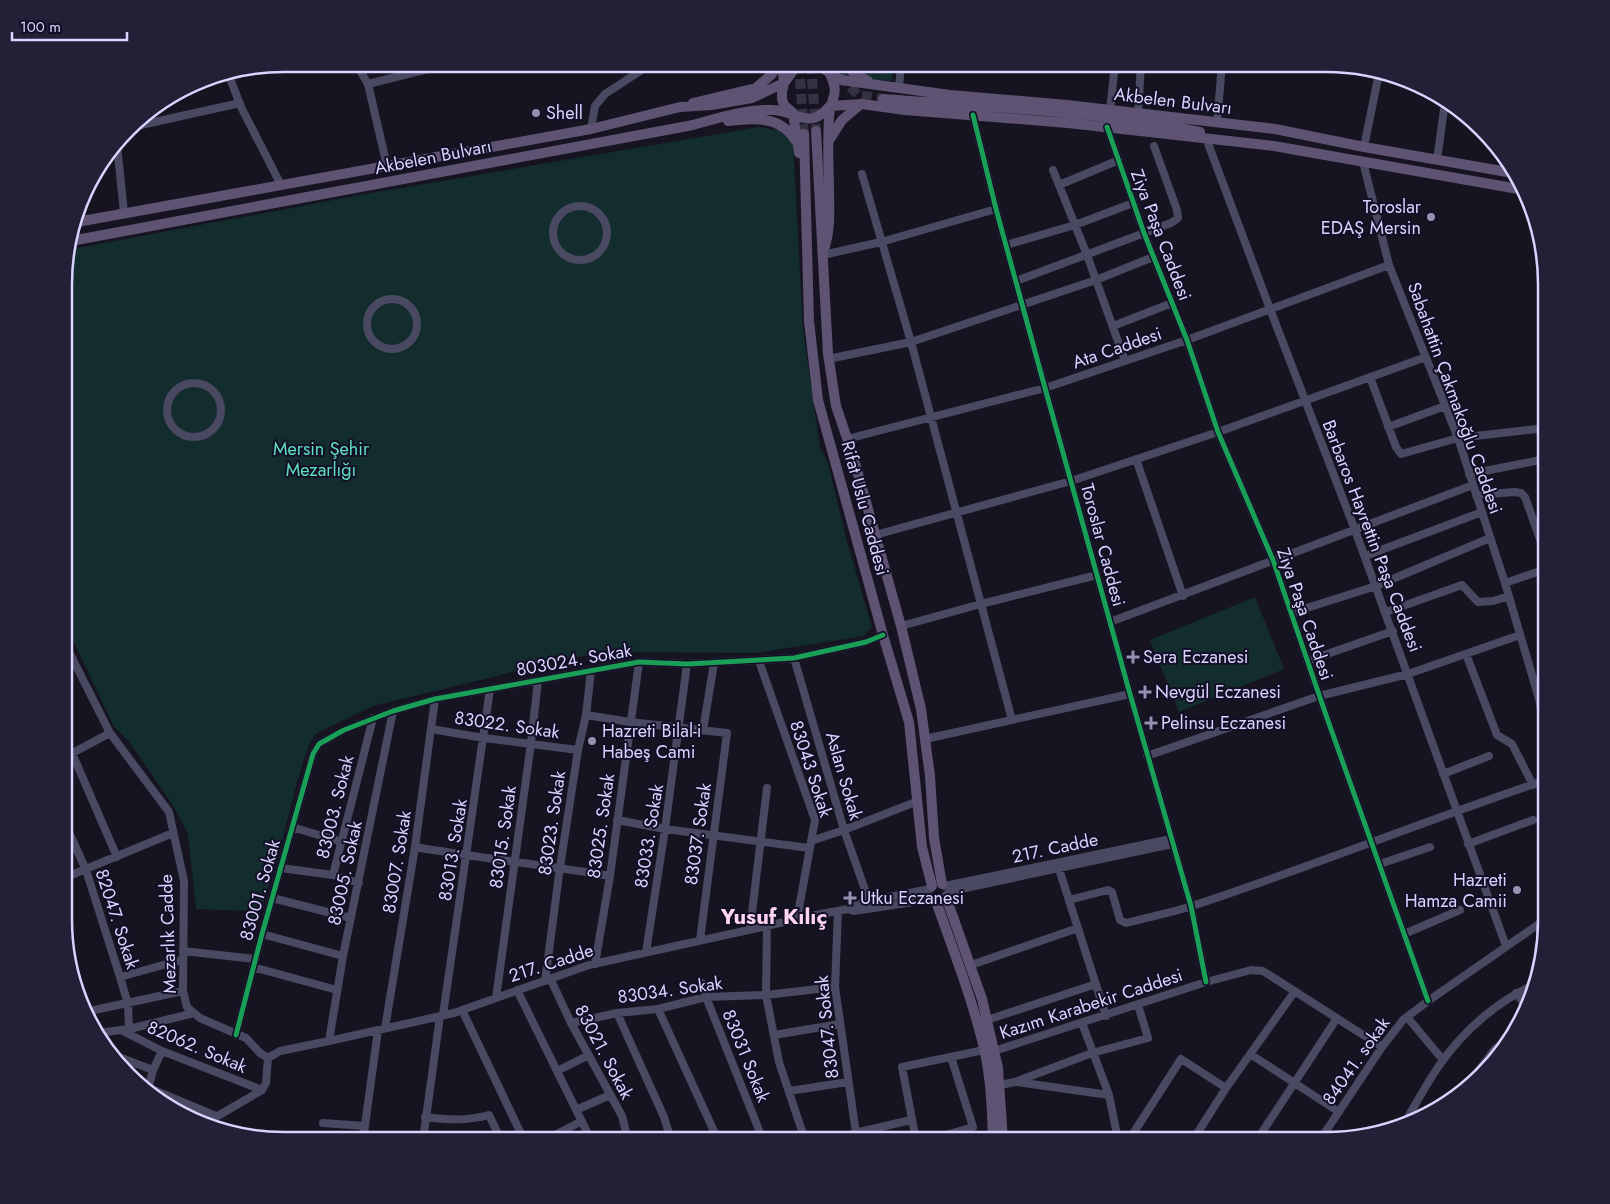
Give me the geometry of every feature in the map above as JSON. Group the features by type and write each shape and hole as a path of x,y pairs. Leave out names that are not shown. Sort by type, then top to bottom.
{"main road":[{"path":"680,107 707,98 756,88 773,72"},
{"path":"783,72 784,83 782,99 784,105 796,115 813,118 822,115 834,98 836,89 830,72"},
{"name":"Akbelen Bulvarı","path":"82,221 591,129 680,107 711,106 752,98 784,83 792,72"},
{"name":"Akbelen Bulvarı","path":"832,72 840,80 950,95 1110,110 1275,129 1505,172"},
{"path":"852,72 873,84"},
{"path":"882,99 1044,111 1161,125 1274,146"},
{"name":"Akbelen Bulvarı","path":"830,106 862,104 905,110 1107,127 1274,146 1515,188"},
{"path":"828,142 842,120 862,104"},
{"path":"823,255 830,232 828,142 830,106"},
{"name":"Akbelen Bulvarı","path":"78,240 692,125 750,110 776,110 796,115"},
{"path":"796,115 797,143 800,159 801,256 808,285"},
{"path":"692,125 758,118 782,126 791,132 797,143"},
{"name":"Rifat Uslu Caddesi","path":"816,132 828,359 836,406 901,626 921,709 930,776 939,892"},
{"name":"Rifat Uslu Caddesi","path":"804,134 809,321 818,400 909,722 922,847 939,892"},
{"path":"939,892 971,965 987,1020 993,1132"},
{"path":"939,892 965,982 989,1050 998,1068 1003,1132"}],"street":[{"path":"361,72 368,84 387,166"},
{"path":"368,84 416,72"},
{"path":"591,129 594,106 605,94 639,72"},
{"path":"899,88 900,72"},
{"path":"1110,110 1114,72"},
{"path":"1138,113 1141,72"},
{"path":"1217,122 1221,72"},
{"path":"1364,147 1378,79"},
{"path":"231,80 240,103 281,185"},
{"path":"146,124 240,103"},
{"path":"1437,160 1444,109"},
{"name":"Toroslar Caddesi","path":"973,115 996,209 1045,388 1147,756 1191,906 1206,982"},
{"name":"Ziya Paşa Caddesi","path":"1107,127 1153,257 1187,340 1218,432 1273,560 1319,696 1428,1000"},
{"name":"Barbaros Hayrettin Paşa Caddesi","path":"1206,138 1386,612 1506,946"},
{"path":"1016,281 1171,223 1178,218 1177,210 1154,146"},
{"path":"118,153 124,213"},
{"path":"1059,185 1119,160"},
{"name":"Sabahattin Çakmakoğlu Caddesi","path":"1363,162 1389,265 1458,438 1505,583 1538,697"},
{"path":"1053,170 1125,361"},
{"path":"862,174 932,418 1012,720"},
{"path":"1006,245 1075,225 1133,203"},
{"path":"577,206 594,210 605,223 607,231 606,241 602,249 595,256 587,260 577,261 560,253 552,236 556,220 561,213 577,206"},
{"path":"823,255 881,242 996,209"},
{"path":"828,359 911,342 1096,280 1153,257"},
{"name":"Ata Caddesi","path":"847,439 1045,388 1187,340 1389,265"},
{"path":"396,298 404,301 411,307 417,322 413,337 401,347 385,348 377,345 367,332 368,315 372,307 387,299 396,298"},
{"path":"1113,326 1172,303"},
{"path":"875,536 1071,481 1218,432 1426,357"},
{"path":"1370,377 1396,447 1401,454 1458,438 1538,429"},
{"path":"201,384 210,388 220,402 221,411 215,428 200,437 182,435 169,423 167,405 176,389 183,385 201,384"},
{"path":"1388,427 1445,406"},
{"path":"1136,459 1183,596"},
{"path":"1469,474 1538,461"},
{"path":"1110,622 1473,485"},
{"path":"1476,495 1521,493 1525,497 1538,534"},
{"path":"1365,556 1482,512"},
{"path":"1291,613 1376,586 1490,538"},
{"path":"1505,583 1538,572"},
{"path":"901,626 1097,575"},
{"path":"1386,612 1462,585 1478,602 1493,601 1509,596"},
{"path":"1307,661 1392,631"},
{"name":"803024. Sokak","path":"313,754 319,744 332,736 373,718 435,699 639,662 714,664 794,658 866,642 883,635"},
{"path":"1147,756 1319,696 1408,674 1520,635"},
{"path":"1466,654 1497,735 1512,744 1533,785"},
{"name":"Mezarlık Cadde","path":"72,658 110,733 168,812 184,881 183,991 187,1007 200,1018 246,1038 260,1053 268,1058"},
{"name":"Aslan Sokak","path":"794,658 844,830 869,901"},
{"name":"83043 Sokak","path":"759,661 815,820 797,919"},
{"name":"83025. Sokak","path":"595,964 610,876 639,662"},
{"name":"83033. Sokak","path":"646,952 666,829 687,664"},
{"path":"586,715 703,730 714,664"},
{"name":"83023. Sokak","path":"548,979 560,868 578,750 586,715 591,671"},
{"name":"83015. Sokak","path":"496,998 538,680"},
{"name":"83013. Sokak","path":"424,1132 467,856 490,689"},
{"path":"925,739 1130,694"},
{"name":"83007. Sokak","path":"364,1132 415,847 435,699"},
{"name":"83005. Sokak","path":"330,1041 343,956 394,711"},
{"name":"83003. Sokak","path":"333,875 373,718"},
{"name":"83022. Sokak","path":"432,729 484,738 578,750"},
{"name":"83037. Sokak","path":"700,940 728,733 703,730"},
{"path":"72,753 110,733"},
{"name":"83001. Sokak","path":"236,1035 254,963 313,754"},
{"path":"1443,774 1489,756"},
{"path":"72,763 117,857"},
{"path":"1069,900 1108,890 1112,892 1120,920 1126,923 1191,906 1538,783"},
{"path":"750,929 767,788"},
{"path":"617,820 713,835 810,844 918,802"},
{"path":"1468,844 1533,820"},
{"path":"292,827 342,842"},
{"path":"72,875 174,833"},
{"name":"82047. Sokak","path":"72,839 86,870 128,1004 126,1030"},
{"name":"217. Cadde","path":"851,907 854,911 1172,842"},
{"name":"217. Cadde","path":"268,1058 280,1051 462,1010 595,964 838,911 869,901 961,889 1172,842"},
{"path":"415,847 610,876"},
{"path":"1380,864 1430,847"},
{"path":"281,868 333,875 359,883"},
{"path":"1059,868 1106,1016"},
{"path":"272,898 351,918"},
{"path":"1404,934 1460,910"},
{"name":"83047. Sokak","path":"838,911 835,986 855,1132"},
{"path":"767,925 766,995 779,1062 802,1132"},
{"name":"84041. sokak","path":"1325,1132 1382,1047 1407,1017 1428,1000 1538,925"},
{"path":"971,965 1078,928"},
{"path":"262,934 343,956"},
{"path":"183,951 254,963 337,990"},
{"path":"120,977 181,960"},
{"name":"Kazım Karabekir Caddesi","path":"911,1120 902,1067 989,1050 1082,1024 1206,982 1251,970 1263,971 1382,1047"},
{"name":"83021. Sokak","path":"548,979 622,1116 626,1132"},
{"name":"83031 Sokak","path":"702,983 760,1132"},
{"path":"987,1020 1096,984"},
{"name":"83034. Sokak","path":"571,1023 616,1013 658,1009 706,997 766,995 835,986"},
{"path":"1410,1114 1442,1060 1477,1022 1516,993 1526,989"},
{"path":"517,990 587,1132"},
{"path":"93,1011 183,991"},
{"path":"1198,1132 1226,1088 1294,991"},
{"path":"1516,993 1521,1000"},
{"path":"1000,1085 1015,1082 1092,1053 1148,1038 1138,1005"},
{"path":"658,1009 714,1132"},
{"path":"462,1010 520,1132"},
{"path":"105,1032 126,1030 194,1013"},
{"path":"616,1013 664,1117 669,1132"},
{"path":"1407,1017 1442,1060"},
{"path":"1261,1132 1337,1018"},
{"path":"774,1035 840,1024"},
{"path":"1082,1024 1109,1095 1116,1132"},
{"name":"82062. Sokak","path":"126,1030 162,1050 262,1090"},
{"path":"150,1084 153,1070 162,1050"},
{"path":"1250,1054 1339,1112"},
{"path":"557,1071 588,1055"},
{"path":"952,1057 973,1127 956,1132"},
{"path":"212,1119 262,1090 266,1083 268,1058"},
{"path":"126,1060 153,1070"},
{"path":"1133,1132 1181,1060 1226,1088"},
{"path":"789,1091 848,1082"},
{"path":"1015,1082 1109,1095"},
{"path":"576,1110 610,1095"},
{"path":"171,1099 216,1116"},
{"path":"425,1116 444,1120 477,1118 489,1115 496,1132"},
{"path":"872,1132 911,1120 914,1132"},
{"path":"561,1132 582,1121"},
{"path":"323,1123 365,1126"}],"green space":[{"path":"838,72 893,72 892,81 847,79"},
{"name":"Mersin Şehir Mezarlığı","path":"759,127 784,131 793,141 803,330 820,447 828,463 847,542 872,627 864,636 756,653 615,652 553,660 493,677 373,706 315,734 309,745 298,778 279,853 258,919 250,919 250,911 196,909 188,834 174,807 128,740 114,727 72,638 72,284 76,248 360,195"},
{"path":"1255,597 1284,669 1179,712 1150,640"}],"tunnel":[{"path":"800,72 804,134"},
{"path":"812,72 816,131"},
{"path":"837,72 858,95 883,99"}],"cycle path":[{"path":"973,115 996,209 1045,388 1191,906 1206,982"},
{"path":"1107,127 1144,233 1187,340 1218,432 1273,560 1428,1001"},
{"path":"236,1035 262,934 313,754 319,744 344,730 393,711 435,699 639,662 687,664 794,658 866,642 883,635"}],"place":[{"name":"Shell","path":"536,113"},
{"name":"Toroslar EDAŞ Mersin","path":"1431,217"},
{"name":"Sera Eczanesi","path":"1133,657"},
{"name":"Nevgül Eczanesi","path":"1145,692"},
{"name":"Pelinsu Eczanesi","path":"1151,723"},
{"name":"Hazreti Bilal-i Habeş Cami","path":"592,741"},
{"name":"Hazreti Hamza Camii","path":"1517,890"},
{"name":"Utku Eczanesi","path":"850,898"}],"district":[{"name":"Yusuf Kılıç","path":"774,916"}]}
